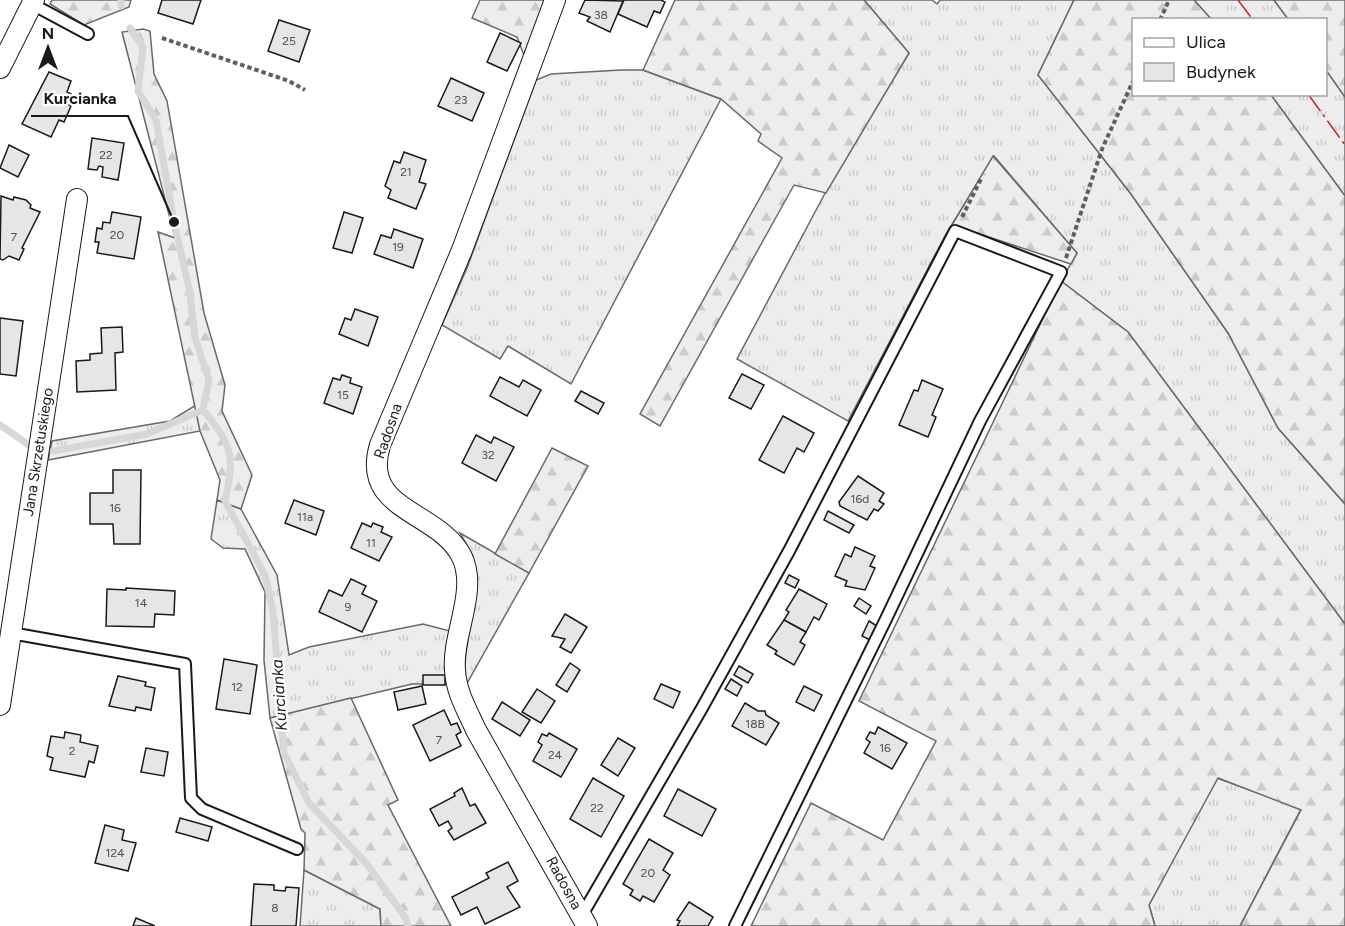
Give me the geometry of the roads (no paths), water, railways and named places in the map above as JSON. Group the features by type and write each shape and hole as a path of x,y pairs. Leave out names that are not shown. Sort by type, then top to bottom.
{"street":[{"name":"Radosna","path":"555,0 462,250 380,446 377,474 385,494 447,538 463,559 467,583 454,669 460,697 476,730 584,920"},
{"path":"0,68 33,2"},
{"name":"Jana Skrzetuskiego","path":"0,705 76,199"}],"lane":[{"path":"33,2 88,34"},
{"path":"584,920 789,551 955,231 1061,272 980,421 886,619 735,926"},
{"path":"11,633 185,664 191,798 202,809 297,849"}],"waterway":[{"name":"Kurcianka","path":"121,0 121,6"},
{"name":"Kurcianka","path":"130,28 143,47 138,91 156,120 174,222 190,293 195,338 209,380 203,410"},
{"name":"Kurcianka","path":"203,410 220,433 229,452 230,473 225,501 265,575 273,611 284,753 309,803 366,863 405,917 408,926"},
{"path":"53,451 147,434 203,410"},
{"path":"0,425 29,445"}],"place":[{"name":"Kurcianka","path":"174,222"}]}
